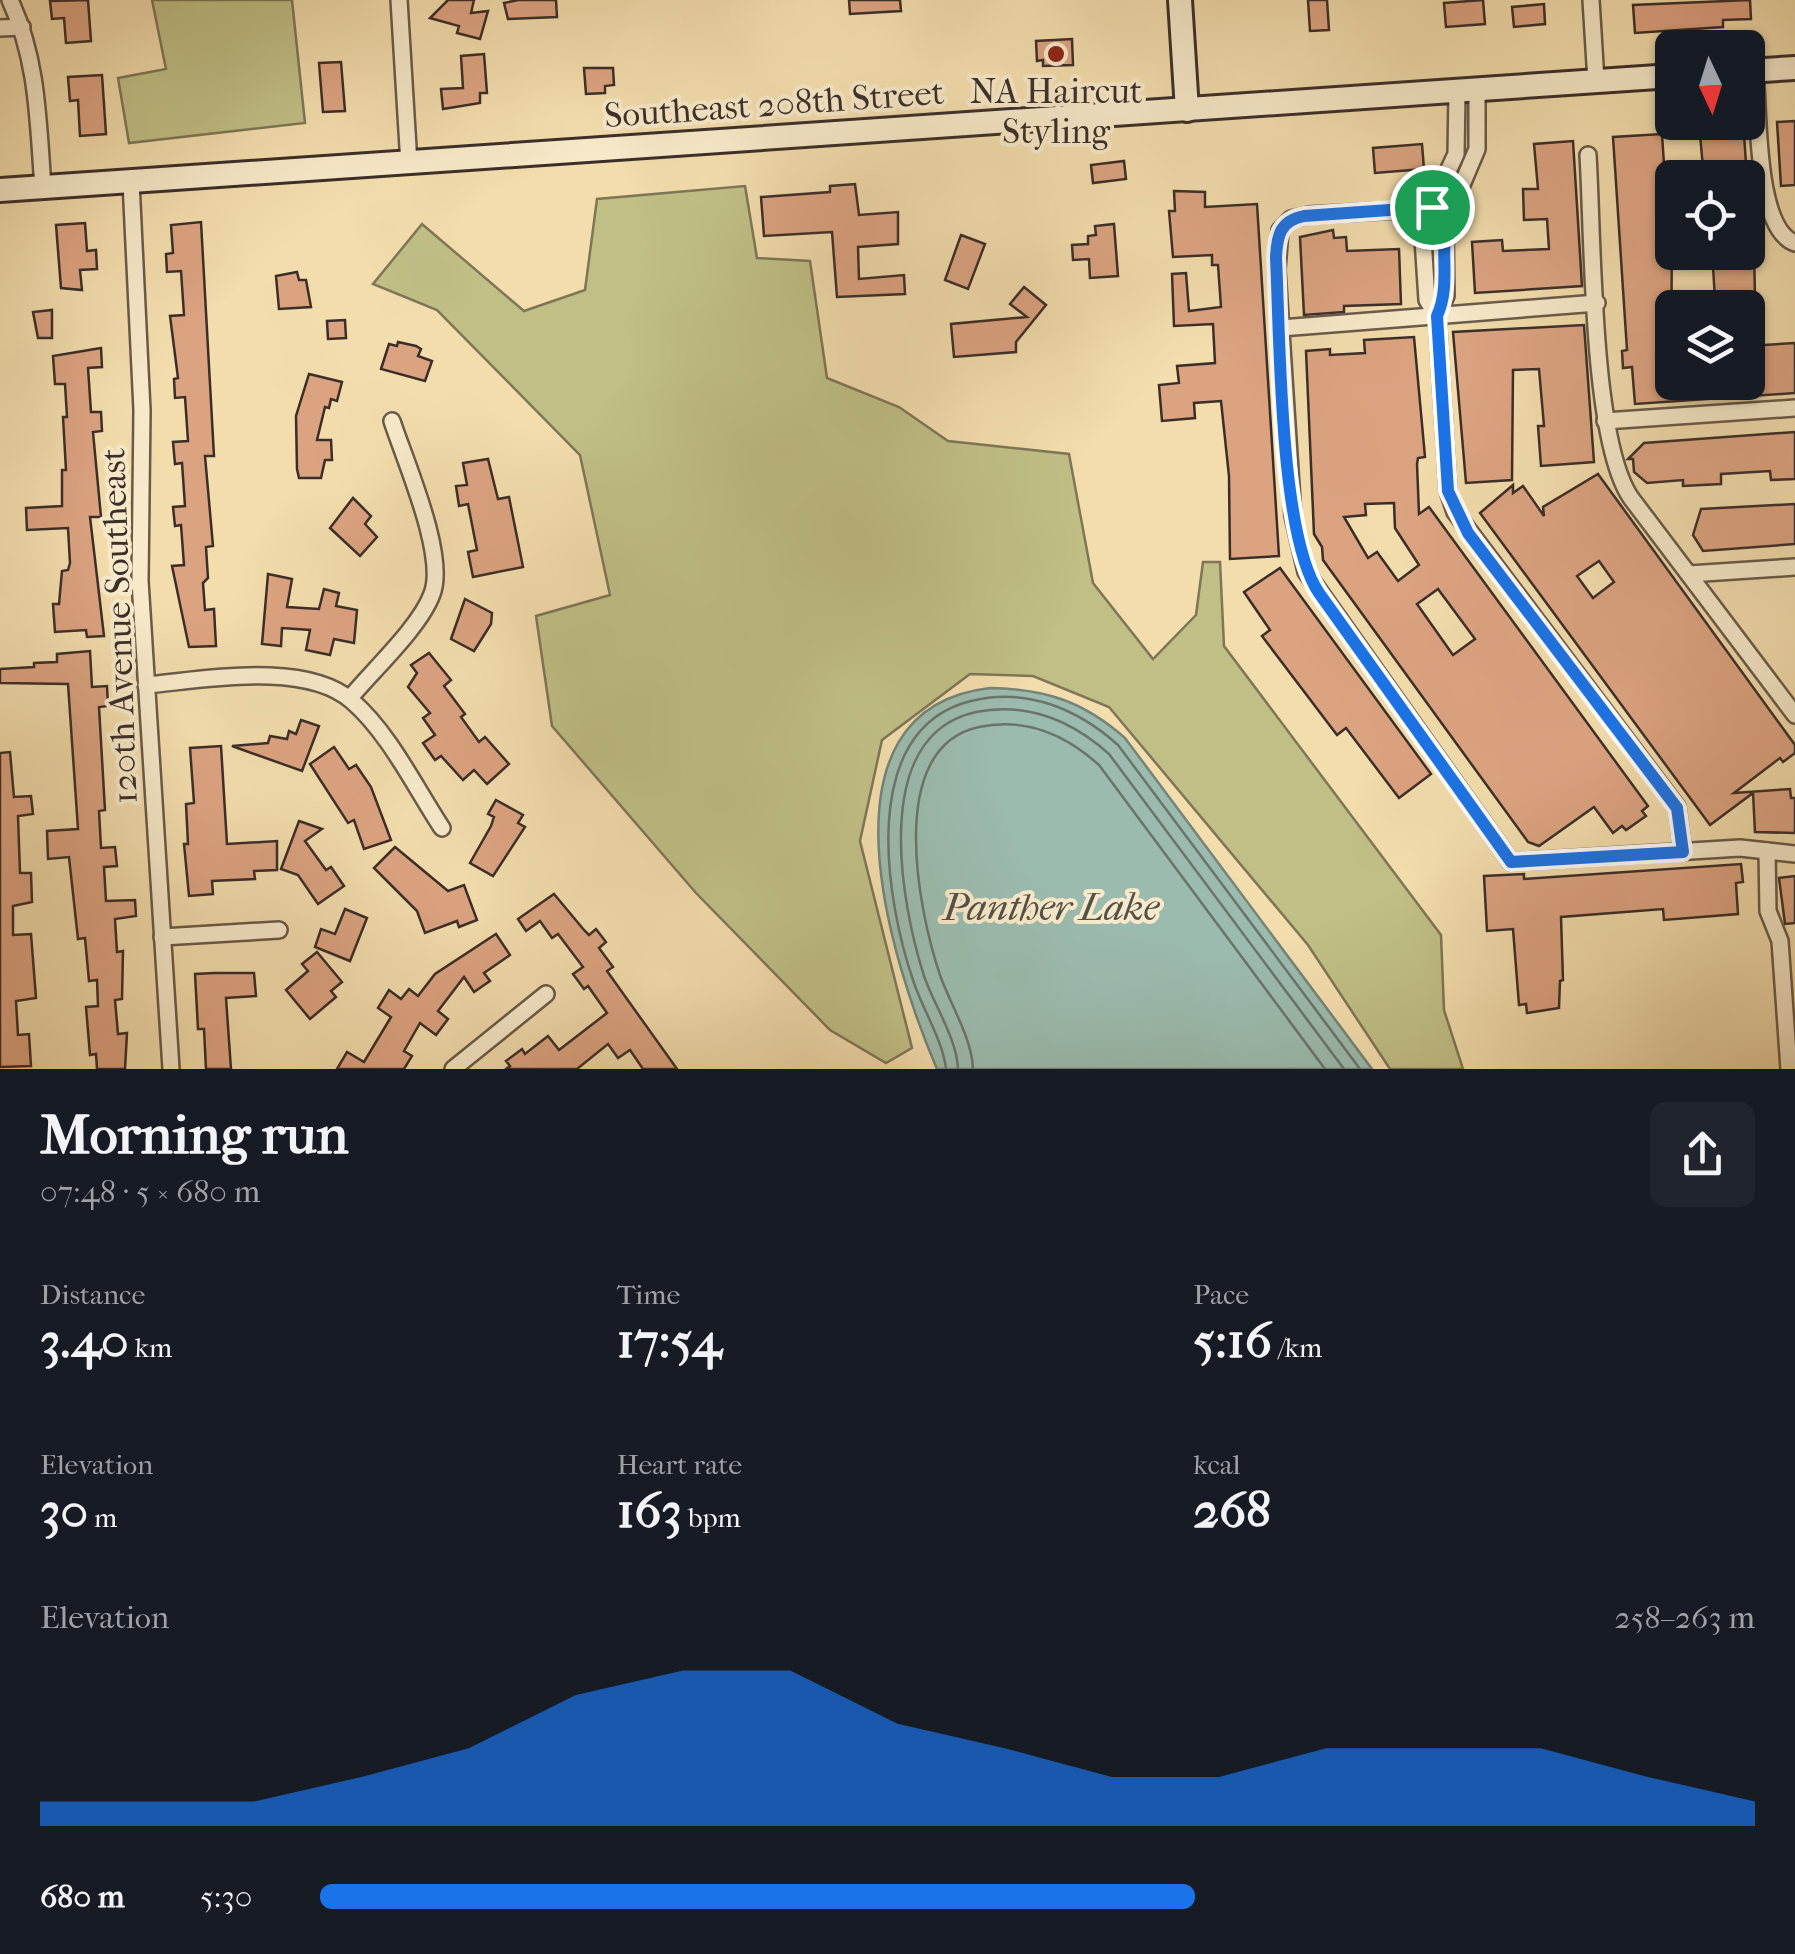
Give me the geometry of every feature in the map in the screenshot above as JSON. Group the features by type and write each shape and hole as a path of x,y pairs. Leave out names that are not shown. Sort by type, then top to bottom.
{"main road":[{"path":"1180,0 1187,110"},
{"path":"1765,70 1795,68"},
{"name":"Southeast 208th Street","path":"0,190 1655,77"}],"street":[{"path":"10,0 35,74 43,187"},
{"path":"399,0 409,164"},
{"path":"1591,0 1596,81"},
{"path":"0,28 22,27"},
{"path":"1437,316 1427,300 1424,256 1432,207 1457,149 1467,92"},
{"path":"1467,92 1477,149 1451,207 1442,240 1446,296 1437,316 1448,491 1455,512 1677,808 1683,852"},
{"path":"1759,140 1768,212 1783,238 1795,243"},
{"path":"1588,155 1606,421 1614,467 1624,488 1795,714"},
{"name":"120th Avenue Southeast","path":"130,182 142,410 139,540 172,1069"},
{"path":"1451,207 1304,216 1282,227 1276,250 1293,516 1306,572 1511,862 1740,848 1795,854"},
{"path":"1281,328 1597,303"},
{"path":"1606,421 1795,408"},
{"path":"350,698 426,606 435,583 432,549 392,420"},
{"path":"1689,574 1795,567"},
{"path":"146,685 277,676 350,698 370,720 442,828"},
{"path":"1767,852 1768,911 1780,941 1789,1069"},
{"path":"162,937 279,930"},
{"path":"453,1069 546,994"}],"shaded area":[{"path":"152,0 292,0 305,123 129,143 118,78 166,69"},
{"path":"745,186 757,258 810,261 827,378 899,407 948,441 1069,454 1093,583 1153,659 1196,615 1203,562 1220,562 1224,646 1441,935 1444,1010 1463,1069 1390,1069 1308,945 1109,707 1033,676 970,674 882,740 860,841 912,1048 886,1063 830,1030 696,893 552,726 536,616 610,595 580,455 437,310 373,284 422,224 524,311 585,290 597,199"}],"water":[{"name":"Panther Lake","path":"990,688 1062,699 1094,715 1125,738 1372,1069 937,1069 901,969 886,909 879,848 882,791 899,742 934,706"}],"building":[{"path":"88,0 91,41 66,43 64,18 52,19 50,1"},
{"path":"448,0 474,0 471,13 488,11 480,39 457,33 459,26 430,18"},
{"path":"556,0 557,17 508,19 504,3"},
{"path":"849,0 900,0 901,11 850,14"},
{"path":"1308,0 1327,0 1329,30 1310,31"},
{"path":"1483,0 1485,24 1446,27 1444,3"},
{"path":"1750,0 1751,19 1723,20 1723,27 1635,33 1633,5"},
{"path":"1544,4 1545,24 1514,27 1512,7"},
{"path":"1072,39 1073,65 1043,66 1043,60 1037,61 1036,41"},
{"path":"484,54 487,93 480,93 480,103 443,109 441,89 463,88 461,56"},
{"path":"341,62 345,111 323,112 319,63"},
{"path":"584,68 613,68 614,85 605,86 605,93 586,94"},
{"path":"102,75 106,134 80,136 78,100 70,101 68,77"},
{"path":"1795,121 1795,185 1781,186 1777,122"},
{"path":"1655,134 1655,140 1662,140 1664,160 1655,160 1655,270 1672,270 1672,290 1655,290 1655,400 1693,400 1635,404 1632,367 1623,368 1622,351 1627,350 1613,137"},
{"path":"1700,140 1744,140 1746,160 1702,160"},
{"path":"1573,141 1582,286 1475,293 1472,242 1502,240 1503,251 1549,249 1547,219 1524,220 1523,189 1538,189 1534,144"},
{"path":"1422,144 1424,169 1375,173 1373,148"},
{"path":"1124,161 1126,179 1093,183 1091,165"},
{"path":"855,184 859,215 898,212 898,244 858,247 859,279 904,275 905,294 837,297 832,232 764,236 761,197 830,192 830,186"},
{"path":"1174,191 1205,192 1205,207 1257,204 1279,556 1230,559 1229,476 1221,401 1194,403 1195,418 1162,421 1159,385 1179,383 1177,366 1215,363 1213,324 1174,326 1172,274 1186,273 1189,311 1221,307 1218,265 1212,265 1212,255 1173,257 1169,211 1175,211"},
{"path":"201,222 214,456 205,456 213,546 206,547 208,578 203,583 205,610 214,609 216,646 189,647 172,566 184,565 181,525 175,526 173,507 185,506 182,463 175,464 173,442 188,441 185,397 175,398 174,379 178,378 170,316 184,315 181,271 167,272 166,254 173,253 171,225"},
{"path":"85,223 87,251 96,250 97,269 80,270 82,290 61,288 56,225"},
{"path":"1114,224 1118,276 1090,278 1089,259 1073,260 1072,245 1088,244 1088,236 1096,235 1095,226"},
{"path":"1333,230 1334,238 1346,237 1347,251 1399,249 1401,304 1344,306 1344,312 1304,315 1300,237"},
{"path":"961,235 985,244 968,289 945,280"},
{"path":"1713,270 1754,270 1755,290 1714,290"},
{"path":"297,272 299,280 306,280 311,307 279,309 276,276"},
{"path":"1024,287 1046,305 1016,342 1016,352 954,357 951,324 1027,317 1010,304"},
{"path":"52,310 52,338 38,338 33,312"},
{"path":"345,320 346,338 328,339 327,321"},
{"path":"1584,325 1594,462 1541,466 1538,426 1544,426 1539,369 1513,370 1512,480 1466,483 1453,332"},
{"path":"1414,337 1425,457 1418,458 1417,464 1419,514 1429,507 1648,806 1642,811 1646,816 1626,830 1622,826 1613,833 1594,807 1539,846 1528,842 1323,560 1322,547 1314,534 1306,351 1330,349 1330,355 1365,353 1364,340","holes":["1394,503 1395,528 1419,565 1398,581 1377,552 1368,558 1344,517 1366,515 1365,504","1438,589 1475,639 1453,655 1417,604"]},
{"path":"398,342 416,346 421,349 418,356 432,361 425,381 381,369 389,344 397,346"},
{"path":"1795,343 1795,393 1765,395 1765,345"},
{"path":"101,348 102,367 88,368 91,412 101,412 102,431 93,432 101,517 90,517 104,636 87,637 86,630 55,632 53,604 59,604 62,571 68,570 70,563 68,528 27,530 26,508 62,506 62,470 66,470 63,417 67,417 65,384 55,384 53,356"},
{"path":"309,374 342,382 337,401 331,399 329,408 325,407 317,440 331,440 332,460 325,460 321,478 299,478 297,469 296,416"},
{"path":"1795,432 1795,479 1771,480 1770,471 1721,474 1721,484 1683,486 1683,480 1647,483 1634,472 1633,459 1628,459 1644,443"},
{"path":"488,459 498,499 509,497 523,567 473,577 468,552 477,550 468,504 459,506 456,486 467,485 463,463"},
{"path":"1598,474 1795,745 1795,753 1783,762 1780,758 1734,793 1790,789 1791,798 1795,798 1795,833 1755,832 1753,793 1710,825 1480,513 1513,485 1513,493 1523,486 1544,516 1543,507","holes":["1599,561 1614,582 1593,598 1577,576"]},
{"path":"353,498 371,516 365,524 377,537 360,556 330,528"},
{"path":"1795,504 1795,544 1703,551 1693,535 1701,509"},
{"path":"1280,568 1431,774 1399,798 1346,728 1337,735 1262,636 1270,630 1244,592"},
{"path":"268,574 292,579 287,607 319,609 324,589 339,593 336,606 357,610 354,643 334,639 330,655 306,650 310,630 282,628 281,646 262,644"},
{"path":"465,599 492,613 491,624 474,651 451,639"},
{"path":"90,651 92,687 107,686 108,706 99,707 105,810 99,811 101,848 115,847 117,866 104,867 106,901 135,900 136,916 115,919 117,952 123,951 122,999 115,1000 118,1034 127,1033 125,1069 97,1069 96,1054 90,1055 86,1007 98,1006 97,980 89,981 85,938 78,939 69,857 48,859 47,831 78,829 68,684 0,683 0,669 34,667 34,663 57,662 57,654"},
{"path":"429,653 451,680 444,686 479,742 485,737 509,764 487,784 474,770 463,780 441,756 435,760 423,743 435,735 423,718 430,713 408,687 417,673 411,665"},
{"path":"301,720 319,726 302,771 232,746 268,743 270,736 287,739 289,731 296,734"},
{"path":"221,746 227,844 277,841 277,870 254,871 255,879 212,881 213,894 189,896 184,844 188,844 186,804 194,803 190,748"},
{"path":"334,747 349,769 356,765 371,787 391,840 364,849 354,820 348,823 310,764"},
{"path":"10,752 14,797 31,796 33,814 18,816 20,873 31,873 32,902 13,906 13,935 31,934 36,998 16,1001 18,1035 29,1034 31,1066 0,1067 0,753"},
{"path":"496,800 523,815 518,823 525,827 493,876 470,863 491,826 494,817 488,814"},
{"path":"299,821 322,829 305,841 326,870 331,867 344,886 318,904 298,875 281,869"},
{"path":"395,847 448,891 464,885 477,920 459,927 457,921 425,933 417,911 374,868"},
{"path":"1741,864 1743,882 1736,883 1738,914 1664,920 1663,909 1561,917 1563,980 1559,1008 1527,1013 1526,1004 1519,1005 1513,929 1487,931 1484,876 1524,874 1524,879"},
{"path":"1795,876 1795,923 1785,924 1779,878"},
{"path":"554,894 589,935 596,929 606,942 599,948 613,967 607,971 677,1069 643,1069 630,1050 618,1058 608,1044 577,1069 506,1069 510,1066 506,1061 522,1049 525,1054 548,1036 559,1050 607,1013 588,986 584,989 573,974 583,967 558,934 552,938 540,921 526,931 518,919"},
{"path":"345,909 367,918 350,961 315,947 321,929 335,934"},
{"path":"496,934 510,955 484,973 490,981 474,992 464,977 438,1011 448,1019 436,1035 420,1023 404,1051 412,1056 404,1069 337,1069 347,1052 364,1062 391,1017 378,1008 389,990 401,999 409,989 418,996 435,974"},
{"path":"317,952 342,982 331,991 336,997 310,1019 286,990 308,971 302,964"},
{"path":"254,973 256,996 226,998 231,1069 206,1069 204,1029 198,1029 195,974"}],"place":[{"name":"NA Haircut Styling","path":"1056,54"}],"route":[{"path":"1432,207 1451,207 1442,240 1446,296 1437,316 1451,502 1468,533 1677,808 1683,852 1511,862 1319,593 1302,562 1292,497 1276,258 1280,230 1288,221 1304,216 1432,207"}]}
